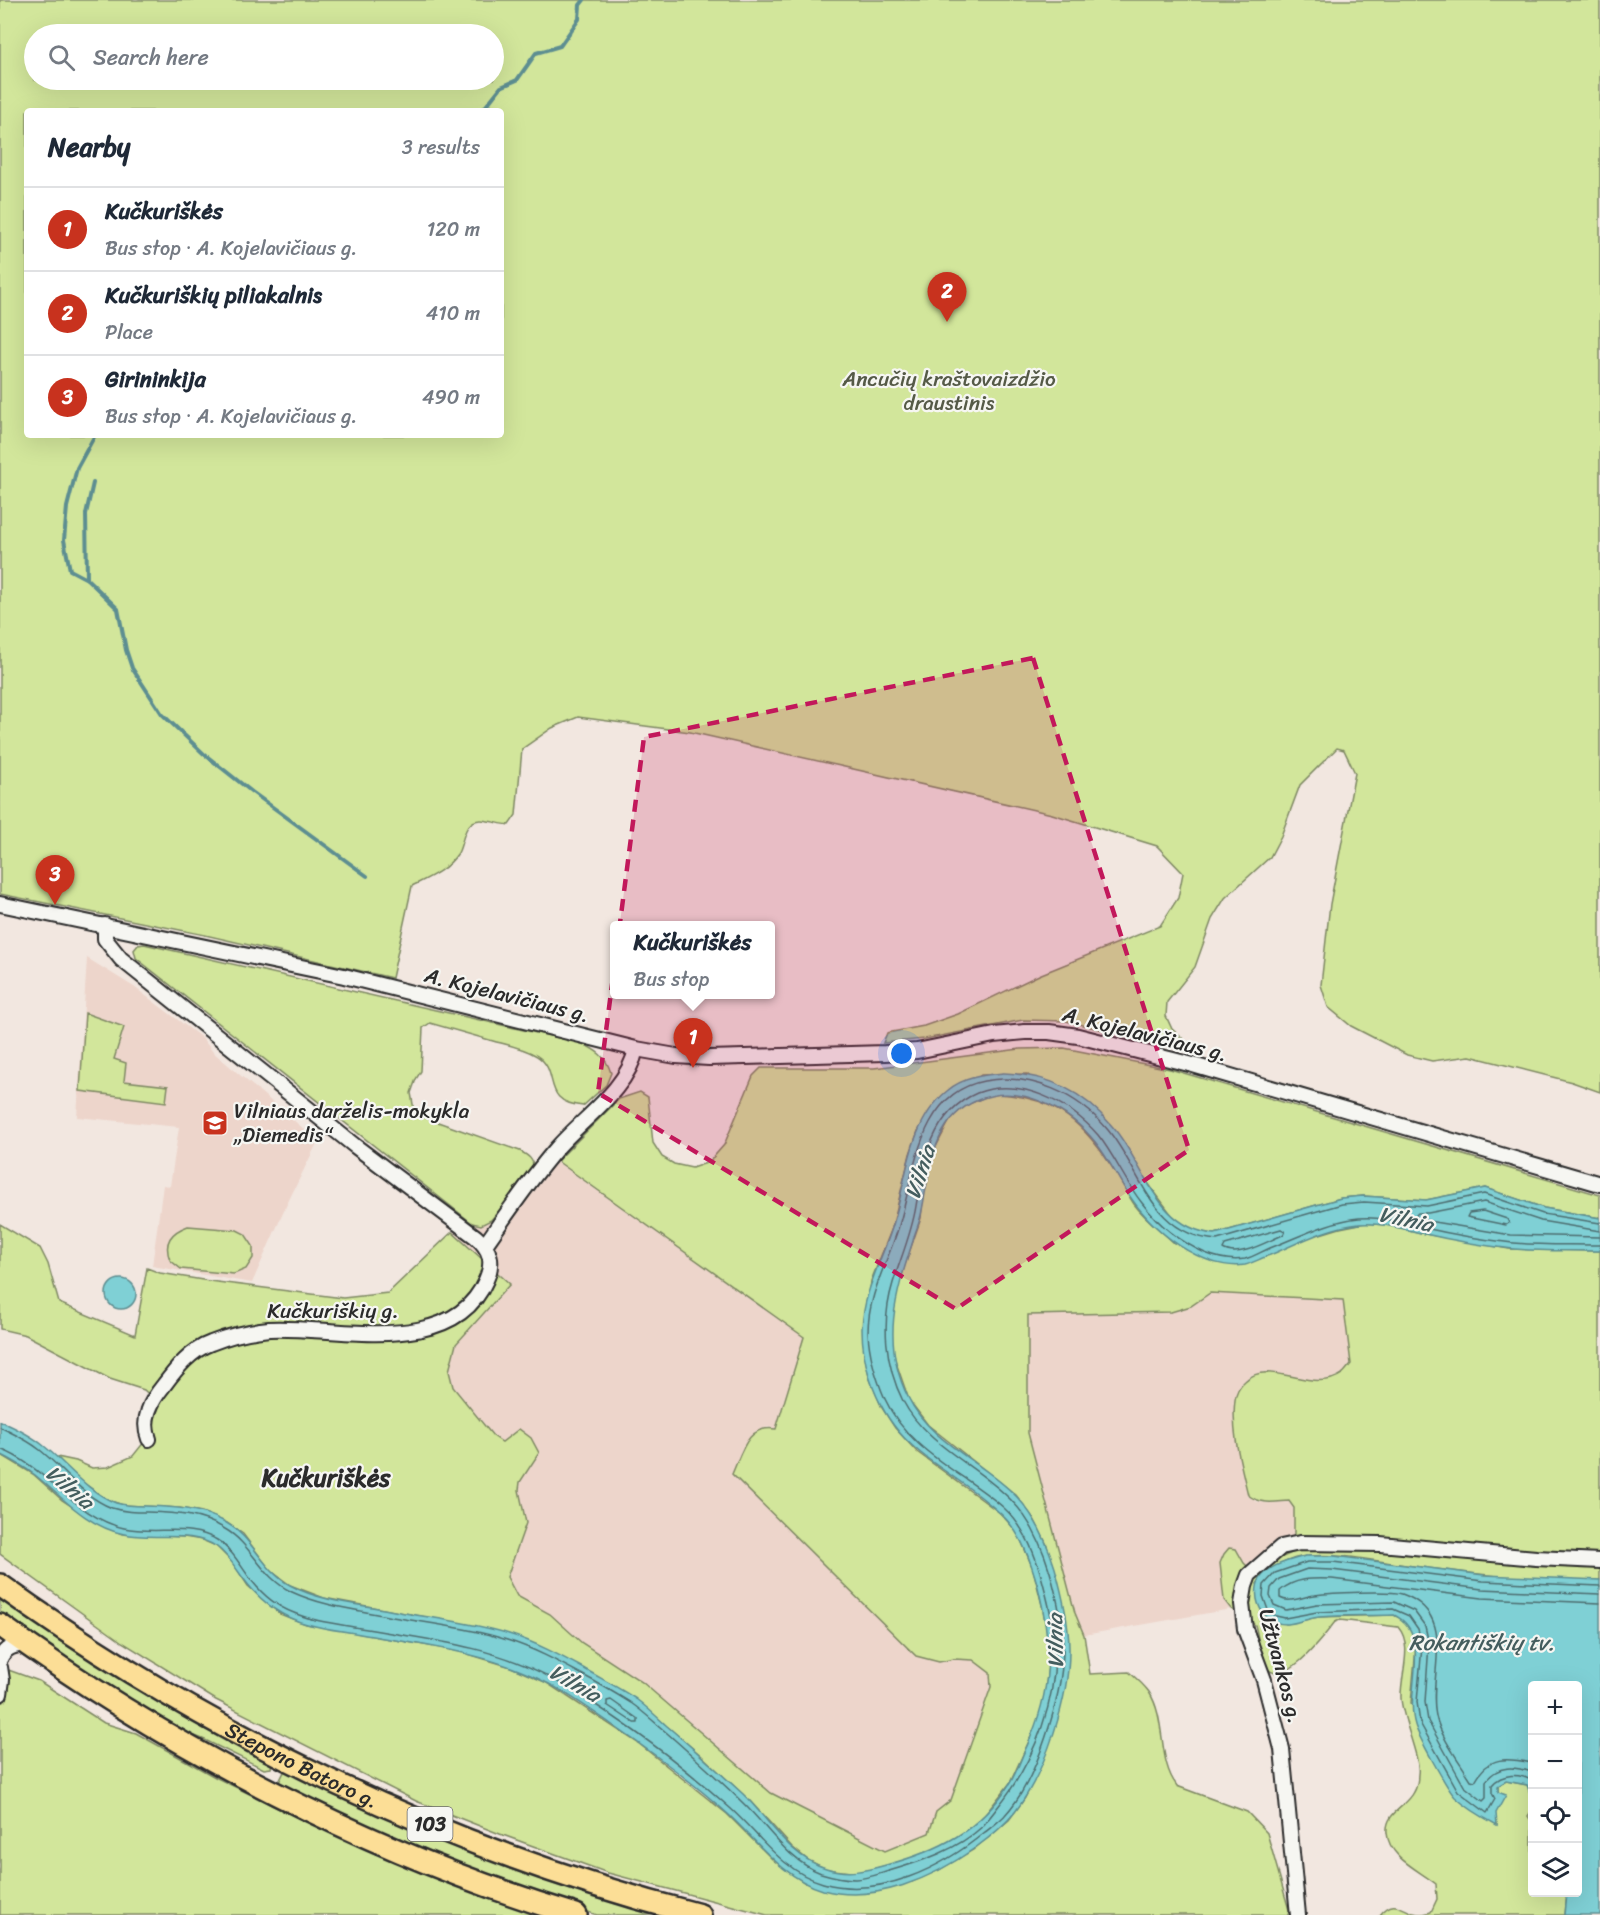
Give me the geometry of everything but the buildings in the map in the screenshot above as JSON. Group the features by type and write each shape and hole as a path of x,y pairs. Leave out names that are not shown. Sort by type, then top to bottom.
{"main road":[{"name":"Stepono Batoro g.","path":"3,1589 176,1698 270,1750 359,1794 484,1846 582,1880 700,1915"},
{"name":"Stepono Batoro g.","path":"0,1624 153,1726 306,1808 413,1856 576,1915"},
{"path":"231,1769 272,1776 280,1766 279,1760 270,1750"}],"street":[{"name":"A. Kojelavičiaus g.","path":"0,904 105,924 422,994 636,1049 676,1056 709,1058 885,1053 917,1051 994,1035 1025,1032 1049,1032 1078,1036 1193,1065 1600,1184"},
{"path":"105,924 105,939 135,970 355,1146 485,1245 523,1190 557,1147 626,1078 636,1049"},
{"name":"Kučkuriškių g.","path":"149,1439 146,1419 149,1406 156,1394 191,1355 209,1344 237,1335 268,1329 376,1334 403,1333 423,1329 450,1319 475,1299 489,1273 492,1257 485,1245"},
{"name":"Užtvankos g.","path":"1298,1915 1282,1749 1264,1680 1244,1620 1242,1604 1249,1575 1281,1547 1300,1543 1380,1544 1546,1559 1600,1561"},
{"path":"0,1659 8,1649 27,1644"},
{"path":"0,1667 2,1680 0,1694"}],"highlighted area":[{"path":"1033,658 1189,1150 956,1309 598,1093 644,737"}],"shaded area":[{"name":"Vilniaus darželis-mokykla „Diemedis“","path":"87,958 134,987 202,1038 213,1052 318,1141 252,1283 152,1266 163,1185 170,1186 179,1127 77,1117"},
{"path":"547,1154 804,1337 776,1429 768,1427 755,1432 939,1662 954,1659 973,1660 990,1673 991,1687 951,1800 936,1812 929,1833 885,1852 771,1793 642,1682 582,1643 550,1614 517,1596 507,1577 526,1523 519,1490 520,1482 539,1453 502,1442 493,1436 453,1387 449,1371 456,1344 510,1284 452,1232 472,1223 481,1225"},
{"path":"1210,1293 1343,1300 1351,1364 1342,1374 1328,1380 1305,1380 1268,1372 1251,1375 1239,1387 1235,1400 1255,1501 1267,1503 1288,1501 1294,1508 1294,1552 1271,1562 1256,1575 1244,1563 1236,1549 1224,1600 1231,1609 1084,1635 1075,1613 1028,1433 1028,1314 1171,1312 1191,1306"}],"green space":[{"name":"Ancučių kraštovaizdžio draustinis","path":"0,0 1600,0 1600,1092 1572,1082 1470,1056 1432,1061 1407,1055 1351,1026 1328,1007 1321,985 1330,904 1355,773 1344,750 1337,748 1300,785 1281,836 1270,857 1225,898 1212,919 1195,967 1167,1002 1166,1016 1172,1029 1182,1038 1185,1050 1066,1021 1023,1020 925,1039 883,1043 887,1033 924,1026 958,1014 1039,975 1160,926 1178,898 1183,873 1157,846 1052,814 690,732 578,717 552,728 522,749 516,815 509,825 475,821 467,828 454,859 438,872 412,886 392,978 205,935 0,894"},
{"path":"144,944 581,1043 600,1054 611,1073 606,1085 583,1106 569,1103 556,1093 549,1070 532,1053 430,1023 423,1028 421,1071 411,1093 414,1110 421,1116 520,1151 533,1163 534,1169 491,1220 481,1225 472,1223 136,958 134,950 138,945"},
{"path":"85,1013 124,1027 114,1059 126,1063 124,1081 168,1086 166,1102 80,1091"},
{"path":"1064,1048 1170,1069 1600,1195 1600,1218 1544,1208 1485,1188 1426,1200 1363,1196 1341,1198 1215,1234 1202,1233 1174,1218 1148,1183 1027,1074 981,1075 918,1131 892,1228 871,1281 864,1354 870,1379 882,1408 895,1428 917,1452 1000,1513 1018,1533 1033,1569 1048,1637 1049,1654 1045,1695 1039,1719 1010,1783 980,1821 954,1839 921,1856 858,1873 826,1869 808,1860 792,1847 750,1801 703,1757 636,1700 474,1626 324,1598 290,1585 270,1570 243,1534 227,1523 202,1512 180,1508 123,1505 108,1500 75,1477 57,1457 76,1461 92,1468 108,1467 133,1456 149,1436 159,1407 157,1402 144,1390 110,1379 26,1335 0,1329 0,1224 40,1248 48,1264 59,1303 135,1335 147,1268 160,1273 209,1281 343,1298 388,1293 452,1232 510,1284 456,1344 449,1371 453,1387 493,1436 502,1442 519,1429 531,1438 539,1453 520,1482 519,1490 526,1523 507,1577 517,1596 550,1614 582,1643 642,1682 771,1793 885,1851 929,1833 936,1812 951,1800 991,1687 990,1673 973,1660 954,1659 939,1662 916,1656 732,1474 752,1435 766,1429 776,1429 804,1337 557,1161 619,1099 640,1092 648,1097 653,1143 662,1157 674,1164 692,1168 709,1162 724,1145 753,1076 761,1068 874,1068 1020,1049"},
{"path":"992,1094 1012,1095 1046,1104 1061,1112 1086,1133 1113,1169 1138,1209 1174,1243 1317,1235 1365,1223 1394,1226 1509,1249 1600,1251 1600,1580 1506,1577 1321,1555 1287,1561 1266,1573 1257,1584 1286,1624 1318,1617 1394,1615 1404,1620 1412,1631 1416,1647 1411,1703 1497,1825 1495,1813 1499,1804 1498,1786 1506,1781 1528,1785 1528,1897 1566,1897 1564,1915 1380,1915 1391,1906 1415,1913 1428,1913 1431,1912 1437,1899 1436,1884 1406,1863 1393,1850 1387,1833 1389,1820 1411,1797 1418,1778 1417,1759 1404,1717 1401,1698 1406,1652 1403,1634 1398,1627 1340,1620 1335,1622 1304,1658 1283,1672 1274,1672 1264,1664 1255,1625 1231,1609 1224,1600 1220,1563 1229,1548 1236,1549 1244,1563 1256,1575 1271,1562 1294,1552 1294,1508 1289,1501 1262,1502 1248,1495 1234,1424 1237,1392 1243,1383 1255,1375 1266,1373 1318,1381 1343,1373 1351,1364 1343,1300 1210,1293 1191,1306 1171,1312 1028,1315 1028,1433 1075,1613 1084,1635 1090,1674 1129,1672 1147,1689 1155,1703 1167,1764 1177,1786 1247,1812 1267,1833 1289,1910 1288,1915 767,1915 608,1873 416,1801 216,1700 122,1642 0,1554 0,1454 33,1474 62,1500 97,1523 122,1534 184,1537 202,1540 216,1546 233,1563 248,1586 280,1614 306,1624 458,1651 511,1667 547,1683 638,1743 727,1814 773,1860 805,1883 912,1882 939,1870 973,1850 1009,1820 1025,1798 1052,1736 1047,1545 1034,1519 1016,1495 928,1425 909,1400 892,1351 892,1321 897,1288 921,1218 925,1181 936,1147 951,1118 962,1107"},
{"path":"188,1226 237,1230 245,1234 253,1246 253,1258 246,1269 234,1274 181,1269 170,1260 167,1248 170,1238 177,1231"},
{"path":"0,1600 36,1619 272,1761 271,1768 264,1769 205,1740 160,1722 0,1617"},
{"path":"0,1667 39,1681 104,1723 136,1733 215,1777 300,1819 389,1859 539,1915 0,1915"},
{"path":"286,1768 674,1915 597,1915 418,1851 278,1784"}],"water":[{"name":"Vilnia","path":"1004,1073 1050,1081 1077,1094 1089,1103 1124,1142 1165,1207 1178,1220 1195,1229 1215,1234 1341,1198 1363,1196 1426,1200 1485,1188 1544,1208 1600,1218 1600,1251 1505,1248 1392,1226 1359,1224 1325,1232 1245,1265 1219,1264 1187,1250 1155,1226 1135,1203 1096,1143 1085,1131 1058,1110 1043,1102 1011,1094 994,1095 978,1100 962,1109 951,1120 935,1149 920,1219 896,1300 893,1338 895,1357 908,1397 918,1413 943,1440 989,1473 1017,1497 1035,1521 1052,1558 1063,1597 1069,1637 1068,1667 1060,1711 1046,1756 1026,1796 1015,1812 996,1832 959,1859 903,1886 863,1894 823,1890 809,1884 783,1868 729,1815 672,1768 642,1745 552,1685 521,1671 476,1656 297,1621 279,1612 263,1600 217,1547 196,1538 135,1536 99,1525 87,1518 35,1475 0,1454 0,1421 39,1442 86,1485 116,1503 187,1509 216,1517 225,1522 243,1536 280,1579 301,1590 338,1601 495,1630 528,1641 556,1654 644,1705 743,1794 791,1847 813,1863 834,1870 856,1871 878,1867 923,1853 956,1837 971,1826 998,1800 1012,1779 1035,1726 1041,1706 1048,1668 1046,1629 1032,1568 1015,1531 1002,1515 982,1498 909,1443 894,1426 881,1405 865,1360 862,1335 863,1316 865,1303 891,1231 915,1138 923,1121 933,1105 953,1086 974,1078"},
{"path":"121,1279 132,1283 136,1294 132,1305 121,1309 110,1305 106,1294 110,1283"},
{"name":"Rokantiškių tv.","path":"1305,1556 1334,1556 1484,1575 1600,1580 1600,1915 1564,1915 1566,1897 1582,1897 1582,1681 1528,1681 1528,1788 1527,1785 1506,1781 1498,1786 1498,1792 1506,1795 1496,1813 1497,1825 1475,1813 1455,1797 1417,1731 1413,1711 1415,1649 1413,1635 1406,1624 1394,1615 1319,1617 1288,1624 1273,1621 1263,1613 1257,1601 1259,1580 1269,1569"}],"waterway":[{"path":"504,86 517,80 536,53 560,46 579,19 580,5 584,0"},
{"path":"484,108 499,90"},
{"path":"93,438 77,468 67,507 64,540 70,570 87,579 118,609 132,668 162,714 204,754 252,792 367,876"},
{"path":"87,579 86,514 93,483"}],"place":[{"name":"Kučkuriškių piliakalnis","path":"947,322"},
{"name":"Girininkija","path":"55,905"},
{"name":"Kučkuriškės","path":"693,1068"},
{"name":"Vilniaus darželis-mokykla „Diemedis“","path":"215,1123"}],"district":[{"name":"Kučkuriškės","path":"326,1478"}]}
